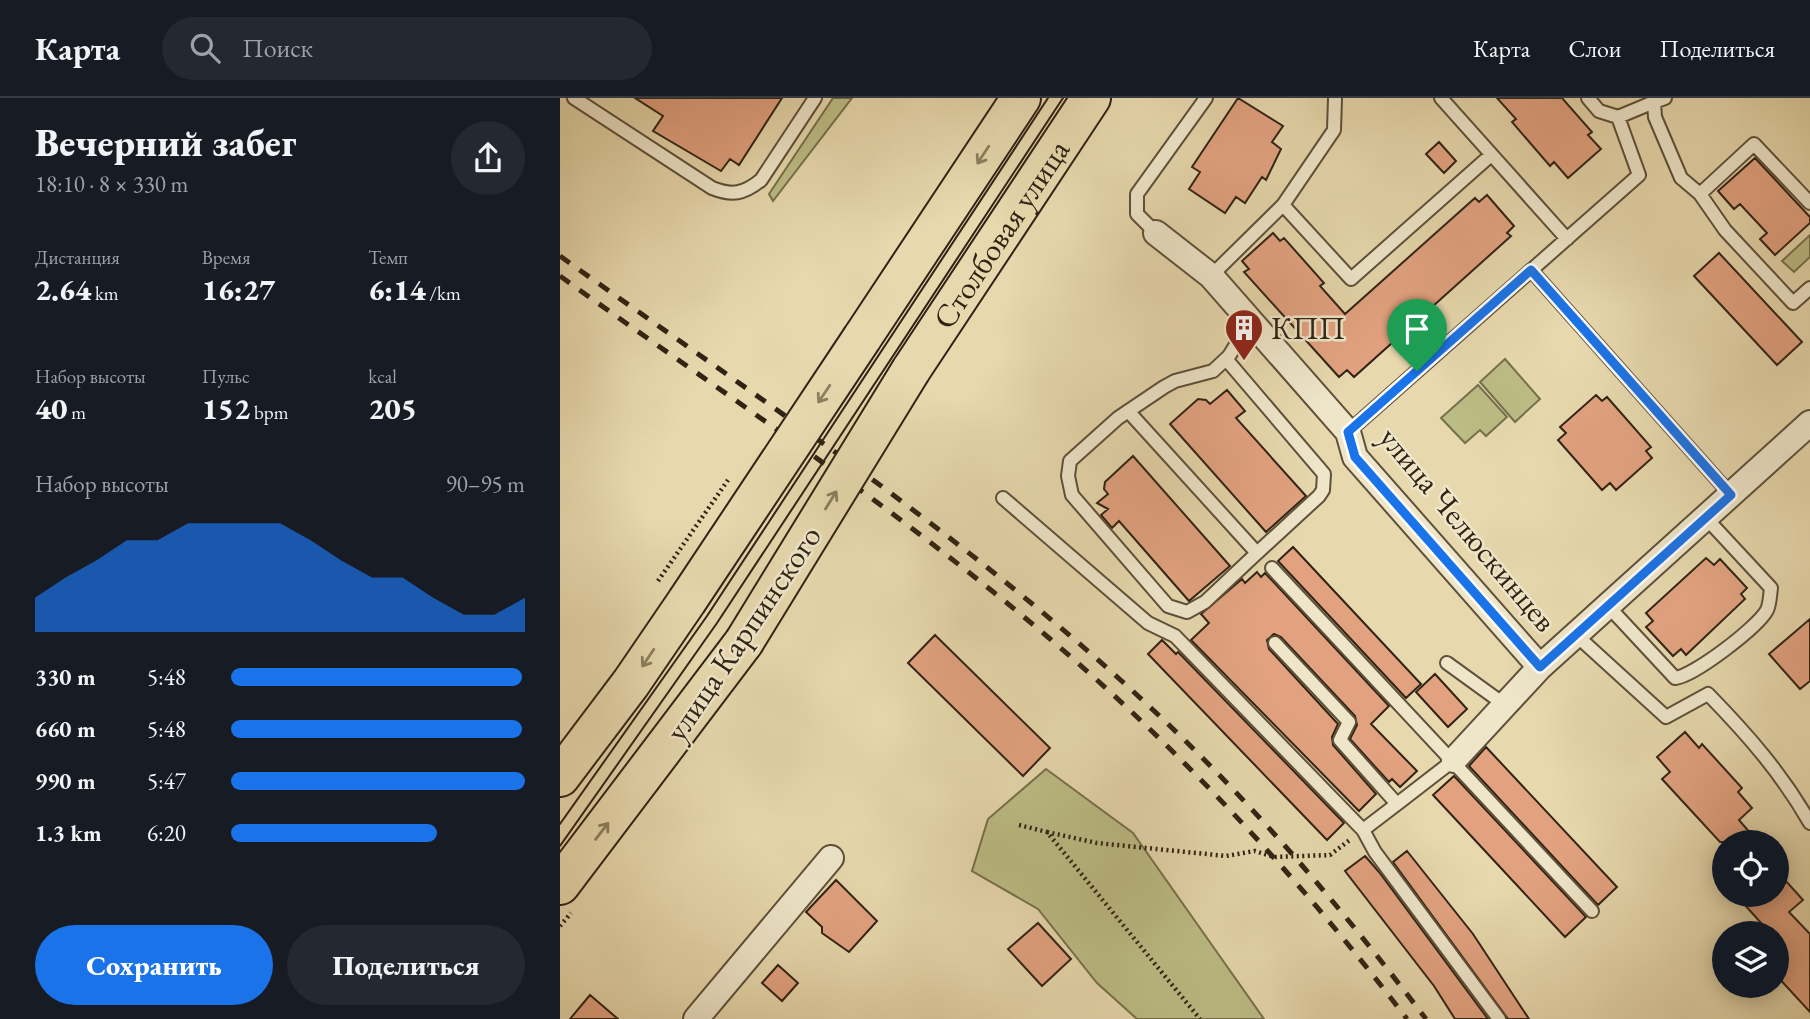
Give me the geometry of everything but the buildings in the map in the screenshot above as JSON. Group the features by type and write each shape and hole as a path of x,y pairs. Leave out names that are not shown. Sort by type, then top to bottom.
{"main road":[{"name":"Столбовая улица","path":"862,338 1021,98"},
{"name":"Столбовая улица","path":"911,370 1091,98"},
{"name":"улица Карпинского","path":"560,777 631,683 862,338"},
{"name":"улица Карпинского","path":"560,885 744,642 911,370"}],"street":[{"name":"улица Челюскинцев","path":"1156,233 1211,276 1348,432 1355,457 1540,667"},
{"path":"1454,760 1540,667 1810,424"},
{"path":"704,1016 831,858"}],"lane":[{"path":"574,98 712,188 732,194 749,190 761,180 815,98"},
{"path":"1156,233 1137,214 1137,194 1206,98"},
{"path":"1211,276 1283,205 1334,130 1335,98"},
{"path":"1441,98 1567,239"},
{"path":"1588,98 1600,111 1618,117 1659,100"},
{"path":"1659,100 1655,117 1681,178 1700,194 1726,230 1793,303 1810,288"},
{"name":"улица Челюскинцев","path":"1348,432 1639,175 1618,117"},
{"path":"1700,194 1754,144 1810,203"},
{"path":"1283,205 1351,279 1491,155"},
{"path":"1531,270 1731,495"},
{"path":"1226,359 1324,474 1323,490 1194,610 1181,612 1168,606 1072,495 1069,486 1070,461 1128,411 1175,381 1213,372 1226,359 1250,323"},
{"path":"1128,411 1257,553"},
{"path":"1003,498 1148,623 1175,636 1363,830 1375,852 1499,1019"},
{"path":"1608,606 1675,678 1686,677 1717,657 1767,610 1771,588 1706,518"},
{"path":"1272,568 1454,760 1592,911"},
{"name":"улица Челюскинцев","path":"1576,635 1666,717 1708,694 1754,741 1790,787 1810,823"},
{"path":"1275,643 1349,722 1340,740 1396,804"},
{"path":"1447,663 1505,705"},
{"path":"1363,830 1454,760"}],"path":[{"path":"1019,825 1097,843 1226,856 1244,850 1275,857 1330,855 1363,830"},
{"path":"1047,832 1200,1019"}],"green space":[{"path":"833,98 852,98 773,201 769,194"},
{"path":"1810,235 1810,257 1794,272 1782,261"},
{"path":"1505,359 1540,399 1515,422 1480,382"},
{"path":"1478,385 1507,417 1486,436 1480,430 1465,443 1441,418"},
{"path":"1046,769 1133,833 1264,1019 1137,1019 1097,983 1038,909 972,871 988,819"}],"tram line":[{"path":"560,824 707,616 1048,98"},
{"path":"560,846 717,623 1063,98"}],"railway":[{"path":"560,256 873,480 950,538 1098,660 1204,759 1271,831 1335,904 1426,1019"},
{"path":"560,276 870,497 990,590 1099,681 1193,772 1282,867 1367,967 1407,1019"}],"place":[{"name":"КПП","path":"1244,362"}],"route":[{"path":"1531,270 1731,495 1540,667 1355,457 1348,432 1417,371 1531,270"}]}
